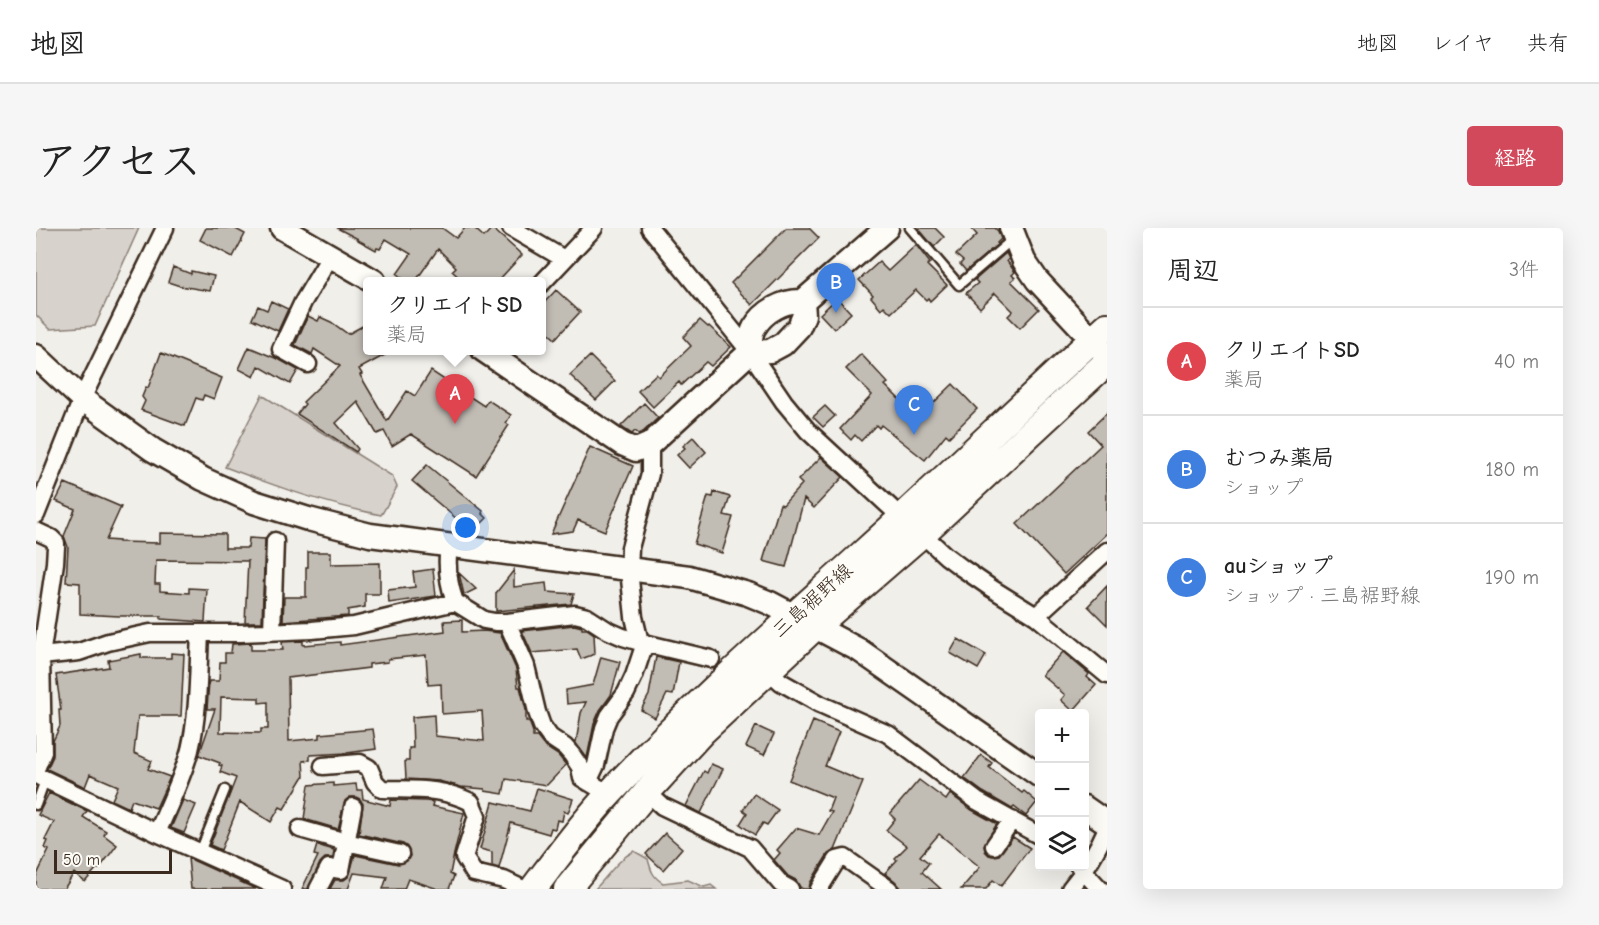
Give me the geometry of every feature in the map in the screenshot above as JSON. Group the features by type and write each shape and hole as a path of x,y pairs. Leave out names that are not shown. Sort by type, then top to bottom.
{"main road":[{"name":"三島裾野線","path":"567,889 647,792 702,732 768,670 805,621 902,518 1102,340"},
{"name":"三島裾野線","path":"533,889 568,842 598,788 683,718 750,654 805,621 922,534 1107,362"}],"street":[{"path":"36,515 82,399 165,228"},
{"path":"282,228 366,277"},
{"path":"511,228 564,259"},
{"path":"546,279 594,228"},
{"path":"650,228 750,352 784,402 808,431 902,518"},
{"path":"750,352 751,334 754,327 769,311 783,303 803,302 887,228"},
{"path":"1013,233 1024,261 1037,280 1102,340"},
{"path":"308,364 280,349 330,255"},
{"path":"489,355 622,444 636,450 650,444 750,352 770,351 783,344 799,327 804,315 803,302"},
{"path":"36,356 82,399 153,450 203,479 254,502 370,535 689,577 748,594 770,603 859,650 1035,773"},
{"path":"598,788 596,765 600,739 609,716 626,693 634,676 643,643 634,617 629,570 630,548 650,474 650,444"},
{"path":"36,531 56,543 41,656 43,752 39,774 157,832 282,889"},
{"path":"922,534 954,562 1036,616 1107,675"},
{"path":"272,632 275,541"},
{"path":"449,545 448,577 455,602 484,620 507,622 574,614 587,617 623,637 711,659"},
{"path":"1036,616 1107,551"},
{"path":"41,656 79,652 108,642 150,633 272,632 368,624 384,618 455,602"},
{"path":"507,622 526,666 542,726 550,737 572,755 580,767 582,778 598,788"},
{"path":"157,832 178,786 190,748 196,710 200,633"},
{"path":"768,670 782,682 820,704 888,734 977,801 1035,833"},
{"path":"323,766 360,763 369,768 375,782 382,789 424,789 458,796 471,802 477,816 464,857 474,873 523,889"},
{"path":"647,792 662,806 750,848 781,884 790,889"},
{"path":"318,889 329,868 340,870 353,807"},
{"path":"1089,810 1107,823"},
{"path":"994,846 1012,820"},
{"path":"300,828 346,842 400,854"},
{"path":"1089,860 1100,845 1107,828"},
{"path":"819,889 837,860 845,858 889,889"},
{"path":"1070,889 1081,871"},
{"path":"1084,871 1100,889"}],"lane":[{"path":"910,228 959,285 1013,233"},
{"path":"36,805 39,774"},
{"path":"200,852 225,790"}],"shaded area":[{"path":"36,228 139,228 95,326 50,329 36,315"},
{"path":"262,395 392,476 397,487 381,515 340,506 225,467"},
{"path":"634,851 648,859 653,873 663,883 688,880 704,887 711,885 716,889 595,889 618,864"}],"building":[{"path":"206,228 234,228 245,234 233,257 200,240"},
{"path":"337,228 442,228 456,238 465,228 474,228 484,237 492,228 522,255 502,277 459,277 452,271 456,267 438,249 418,277 401,277 397,274 411,254 386,239 380,249 376,250"},
{"path":"786,228 809,228 819,238 752,305 731,283"},
{"path":"918,228 935,228 944,237 934,247"},
{"path":"971,228 995,228 1001,239 966,271 960,264 963,261 956,255 977,235"},
{"path":"916,245 930,263 927,265 947,285 930,301 916,290 891,313 884,306 881,309 871,297 873,295 859,280 879,262 888,271"},
{"path":"1006,253 1009,259 1007,261 1015,272 1012,275 1015,278 1011,281 1039,309 1020,328 1008,316 1013,311 995,293 980,308 966,293 978,283 975,280"},
{"path":"173,267 191,274 191,271 214,276 210,291 168,282"},
{"path":"556,290 580,312 555,339 546,331 546,301"},
{"path":"837,298 851,313 834,329 820,314"},
{"path":"271,301 288,309 278,331 252,319 258,306 267,310"},
{"path":"308,316 318,321 320,317 348,334 363,326 363,355 385,355 359,369 362,374 360,375 387,421 407,391 415,396 431,371 484,406 488,400 511,415 506,423 509,425 476,476 411,434 392,446 384,431 377,434 358,402 336,423 358,449 356,452 297,414 305,404 303,402 340,366 314,349 312,354 295,345"},
{"path":"700,320 731,347 711,366 706,362 681,385 679,382 653,407 638,391 656,374 659,377 691,346 683,337"},
{"path":"249,347 298,370 290,384 259,366 254,377 239,369"},
{"path":"161,353 222,378 214,399 204,395 202,400 196,398 185,426 141,410 145,401 142,397 146,387 148,388"},
{"path":"861,354 888,383 885,385 918,418 953,384 977,409 949,437 946,434 925,460 881,425 879,428 876,425 861,441 855,435 851,440 840,429 872,395 846,369"},
{"path":"590,356 615,381 596,400 570,375"},
{"path":"644,403 658,418 643,432 639,434 635,431 632,434 621,426"},
{"path":"825,406 835,416 823,427 813,417"},
{"path":"1107,413 1107,534 1064,574 1017,524 1101,445 1088,431"},
{"path":"693,437 706,452 689,468 677,455"},
{"path":"590,447 633,466 605,531 578,520 573,531 551,534"},
{"path":"821,457 843,477 814,508 804,499 786,567 763,561 780,504 783,505 802,484 798,480"},
{"path":"427,465 483,511 482,513 487,518 480,525 464,525 412,481"},
{"path":"65,483 121,507 106,540 160,543 160,533 225,534 225,548 248,548 249,538 265,539 262,622 245,622 248,561 156,560 155,584 160,584 160,591 189,593 189,588 207,589 205,622 161,619 161,616 80,614 80,583 66,582 68,547 64,536 75,509 56,501"},
{"path":"714,492 730,497 724,515 733,517 722,553 694,544 708,496 713,497"},
{"path":"308,552 331,552 331,564 380,563 380,594 365,594 365,607 348,610 348,616 283,621 284,597 306,597"},
{"path":"433,569 436,596 389,603 388,590 415,587 413,572"},
{"path":"514,570 514,587 546,583 547,592 574,594 571,604 496,611 496,593"},
{"path":"459,573 476,589 464,595"},
{"path":"1107,586 1107,625 1088,606"},
{"path":"462,620 462,632 500,633 516,669 518,687 520,687 526,710 526,721 529,721 533,737 537,737 566,765 547,785 506,779 503,794 439,781 406,779 405,761 409,761 409,748 413,748 412,717 434,715 435,736 484,741 482,711 442,714 441,684 428,685 426,655 388,659 388,662 369,664 369,668 288,678 289,741 320,738 320,734 373,729 376,749 310,755 310,760 303,761 304,776 284,809 280,807 271,822 240,802 221,850 210,845 236,778 220,772 222,766 219,765 220,763 199,755 215,709 207,709 209,681 219,681 220,662 225,662 225,653 231,653 232,644 251,643 251,650 283,650 282,642 303,641 303,645 340,642 340,645 445,631 444,621","holes":["221,697 259,698 259,703 268,702 268,729 261,729 261,733 220,732"]},
{"path":"574,625 594,634 595,654 581,659 577,649 532,653 522,631"},
{"path":"958,639 986,655 978,669 950,653"},
{"path":"1063,652 1089,674 1087,677 1096,685 1075,709 1071,709 1061,700 1065,695 1042,675"},
{"path":"171,653 184,654 181,716 138,716 134,753 152,761 148,769 170,777 156,808 132,800 129,808 112,800 118,786 90,774 85,787 47,769 53,756 53,741 60,726 59,710 61,710 56,675 109,667 108,660 141,654 141,658 171,658"},
{"path":"601,657 620,662 611,695 600,710 594,724 587,758 575,742 581,713 586,702 567,704 566,690 593,685"},
{"path":"656,657 679,662 673,695 667,694 655,718 641,710 649,695"},
{"path":"813,721 839,732 825,766 863,782 835,850 828,854 810,883 809,889 803,889 774,860 780,853 777,850 796,828 819,835 832,812 828,811 833,798 789,780"},
{"path":"756,726 774,734 764,755 746,747"},
{"path":"981,755 992,763 989,767 1022,793 1024,791 1035,800 1035,805 1026,816 1014,807 1012,809 983,792 964,778"},
{"path":"711,764 723,769 701,813 686,806 704,771 707,773"},
{"path":"919,780 946,800 950,794 997,824 984,845 989,855 999,855 1013,837 1030,848 1001,886 993,880 986,889 961,889 980,867 939,834 920,856 929,863 922,872 941,889 902,889 885,873 907,846 886,830 895,819 890,814"},
{"path":"333,783 333,786 356,784 357,790 362,790 363,799 390,806 391,800 426,801 433,802 432,806 464,813 450,874 454,876 449,889 438,889 408,879 404,889 383,889 387,877 354,873 348,889 330,889 335,880 344,880 349,876 355,855 398,864 407,861 410,856 407,847 403,844 359,834 363,804 356,797 350,797 345,801 338,829 304,819 309,785"},
{"path":"537,788 573,799 568,813 564,811 562,821 557,820 555,829 551,828 549,834 511,823 499,868 492,866 492,852 480,849 493,802 530,811"},
{"path":"49,793 87,811 83,817 106,831 104,835 117,845 99,869 97,868 85,882 74,873 64,889 36,889 36,877 49,850 45,848 48,841 45,840 54,822 38,815"},
{"path":"754,794 778,810 767,825 763,823 755,835 740,824 747,813 743,810"},
{"path":"183,800 196,805 184,833 171,828"},
{"path":"665,833 682,848 663,870 646,854"},
{"path":"317,845 334,850 333,858 325,858 320,863 308,889 302,889 318,856 314,855"},
{"path":"188,858 256,889 191,889"}],"place":[{"name":"むつみ薬局","path":"836,313"},
{"name":"クリエイトSD","path":"455,424"},
{"name":"auショップ","path":"914,435"}]}
